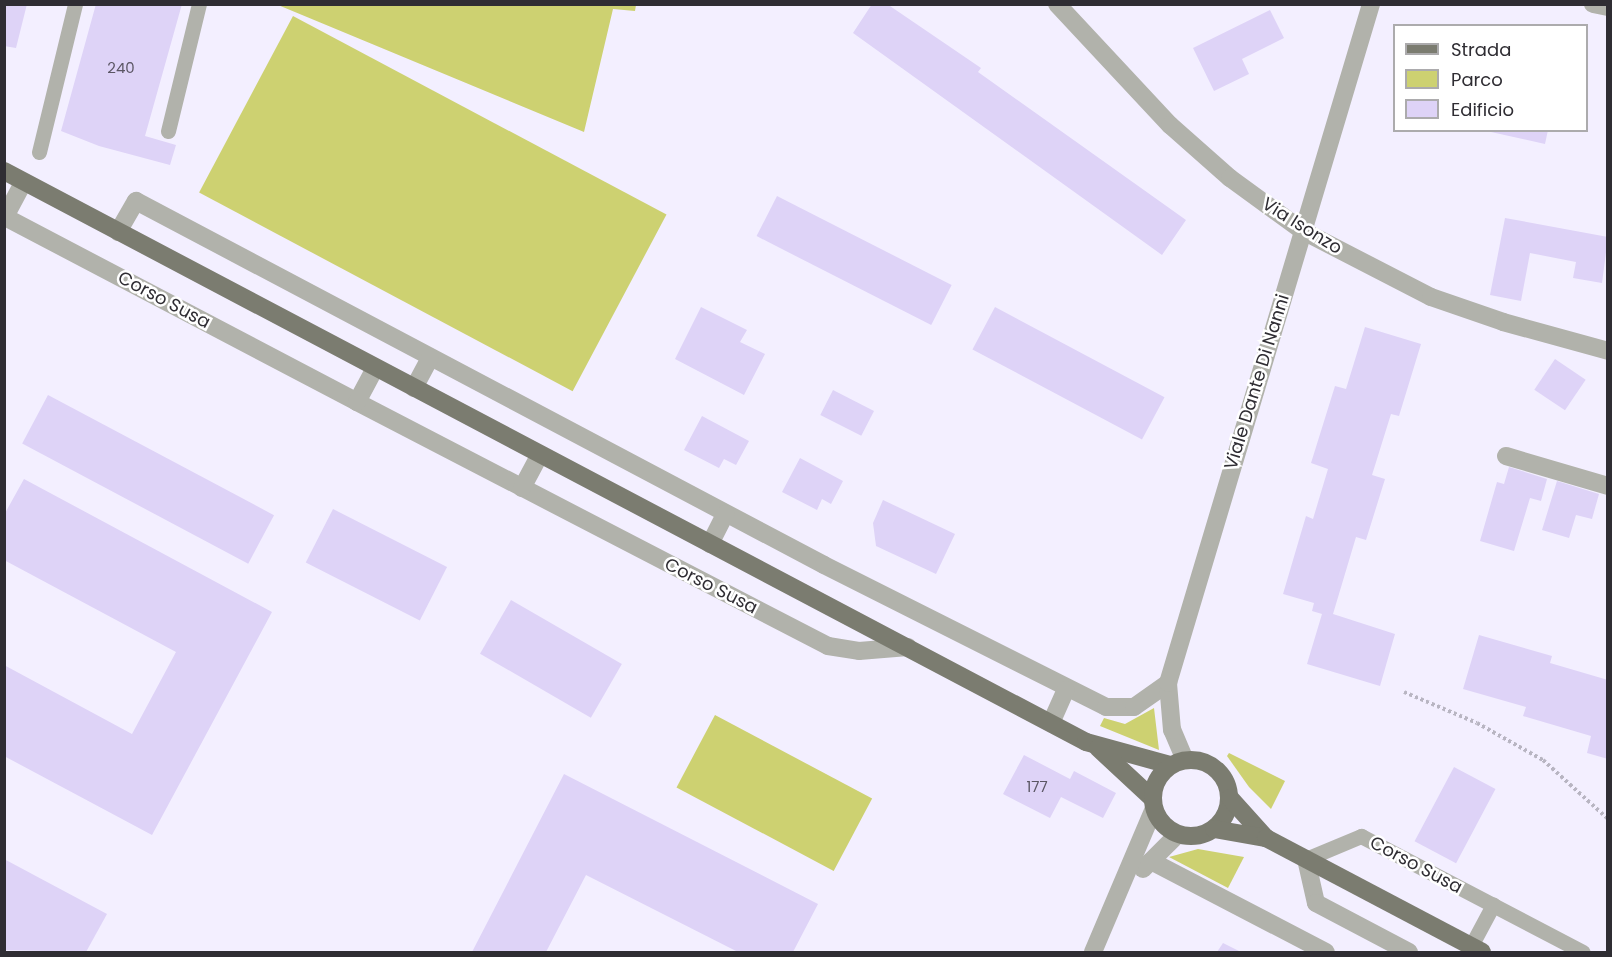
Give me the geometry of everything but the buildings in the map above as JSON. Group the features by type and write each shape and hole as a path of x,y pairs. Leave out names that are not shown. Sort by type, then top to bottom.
{"main road":[{"name":"Corso Susa","path":"4,171 1097,747 1178,763"},
{"name":"Corso Susa","path":"4,177 23,183"},
{"name":"Corso Susa","path":"1097,747 1153,803"},
{"path":"1199,760 1216,769 1227,785 1230,798 1228,810 1214,829 1203,835 1178,834 1163,824 1153,803 1157,780 1178,763 1199,760"},
{"path":"1230,798 1266,838"},
{"path":"1214,829 1266,838 1476,949"}],"street":[{"name":"Via Isonzo","path":"1057,4 1170,125 1230,178 1303,231 1431,297 1503,322 1608,351"},
{"name":"Viale Dante Di Nanni","path":"1178,763 1172,730 1168,683 1371,4"},
{"path":"1593,4 1608,7"},
{"name":"Corso Susa","path":"23,183 5,217 357,402 828,646 860,651 908,647"},
{"path":"118,232 136,201 725,514 1066,690 1106,707 1120,709 1147,702 1168,683"},
{"path":"414,388 430,358"},
{"path":"357,402 375,368"},
{"path":"522,488 540,454"},
{"path":"1506,456 1608,486"},
{"name":"Corso Susa","path":"710,544 725,514"},
{"path":"1051,723 1066,690"},
{"path":"1094,952 1123,889 1153,803"},
{"path":"1123,889 1178,834"},
{"path":"1306,859 1316,903 1409,952"},
{"path":"1151,861 1326,952"}],"lane":[{"path":"39,152 75,4"},
{"path":"168,131 199,4"},
{"name":"Corso Susa","path":"1306,859 1361,836 1583,952"},
{"path":"1476,949 1493,905"}],"path":[{"path":"1404,692 1476,723 1543,760 1608,819"}],"green space":[{"path":"278,5 636,5 635,11 613,9 584,132"},
{"path":"293,16 666,215 573,391 199,193"},
{"path":"1154,708 1159,750 1100,726 1104,718 1125,724"},
{"path":"715,715 872,799 834,871 677,787"},
{"path":"1229,753 1285,781 1271,809 1249,787 1227,756"},
{"path":"1198,849 1244,857 1228,888 1169,857"}]}
